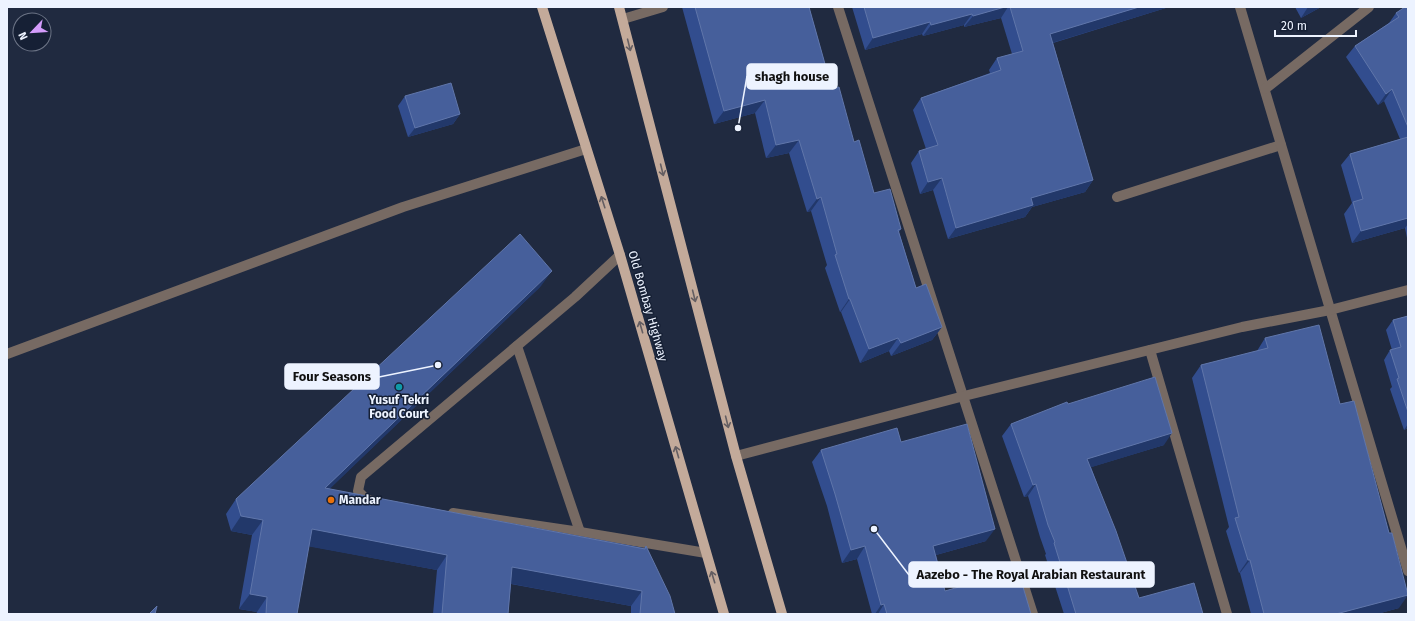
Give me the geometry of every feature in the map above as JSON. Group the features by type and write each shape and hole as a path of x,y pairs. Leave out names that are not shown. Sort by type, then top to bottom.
{"main road":[{"name":"Old Bombay Highway","path":"542,7 620,255 724,614"},
{"path":"619,7 736,456 782,614"}],"street":[{"path":"623,19 663,7"},
{"path":"838,7 1033,614"},
{"path":"1240,7 1408,571"},
{"path":"1265,89 1368,7"},
{"path":"1117,197 1281,145"},
{"path":"7,354 402,207 586,149"},
{"path":"383,502 367,500 358,490 361,477 517,346 620,255"},
{"path":"736,456 964,396 1242,327 1330,310 1408,290"},
{"path":"517,346 580,532"},
{"path":"1150,350 1227,614"},
{"path":"446,512 706,553"}],"building":[{"path":"695,7 809,7 832,89 839,87 854,142 859,140 874,193 890,189 901,229 898,230 916,288 926,284 942,327 901,343 898,338 869,349 849,299 835,255 837,254 821,197 817,199 799,140 776,145 765,100 724,111"},
{"path":"864,7 1005,7 931,25 930,22 873,38"},
{"path":"1010,7 1139,7 1050,34 1093,180 1031,198 1033,205 956,228 942,178 928,182 919,151 938,145 921,98 1001,70 997,58 1023,51"},
{"path":"1405,7 1408,7 1408,127 1392,89 1386,94 1355,46 1399,17 1396,13"},
{"path":"451,83 460,114 415,128 405,96"},
{"path":"1408,137 1408,218 1361,231 1353,202 1363,199 1350,154"},
{"name":"Yusuf Tekri Food Court","path":"520,234 552,271 325,488 645,549 646,546 670,596 675,614 640,614 642,591 512,567 508,614 442,614 447,555 312,529 297,614 266,614 267,597 250,594 263,520 241,516 236,499"},
{"path":"1408,316 1408,412 1397,379 1399,378 1390,350 1401,347 1393,320"},
{"path":"1319,325 1340,404 1354,401 1389,533 1392,533 1408,595 1336,614 1264,614 1250,560 1248,560 1235,518 1239,517 1201,365 1268,348 1265,338"},
{"path":"1155,377 1172,433 1087,459 1116,531 1139,598 1194,583 1203,614 1076,614 1036,484 1033,485 1011,424 1067,402 1068,404"},
{"path":"967,424 995,529 933,546 945,591 1018,570 1031,614 887,614 884,604 881,605 865,546 851,550 821,450 897,428 901,442"},
{"path":"157,606 155,614 149,614"}],"place":[{"name":"shagh house","path":"738,128"},
{"name":"Four Seasons","path":"438,365"},
{"name":"Yusuf Tekri Food Court","path":"399,387"},
{"name":"Mandar","path":"331,500"},
{"name":"Aazebo - The Royal Arabian Restaurant","path":"874,529"}]}
